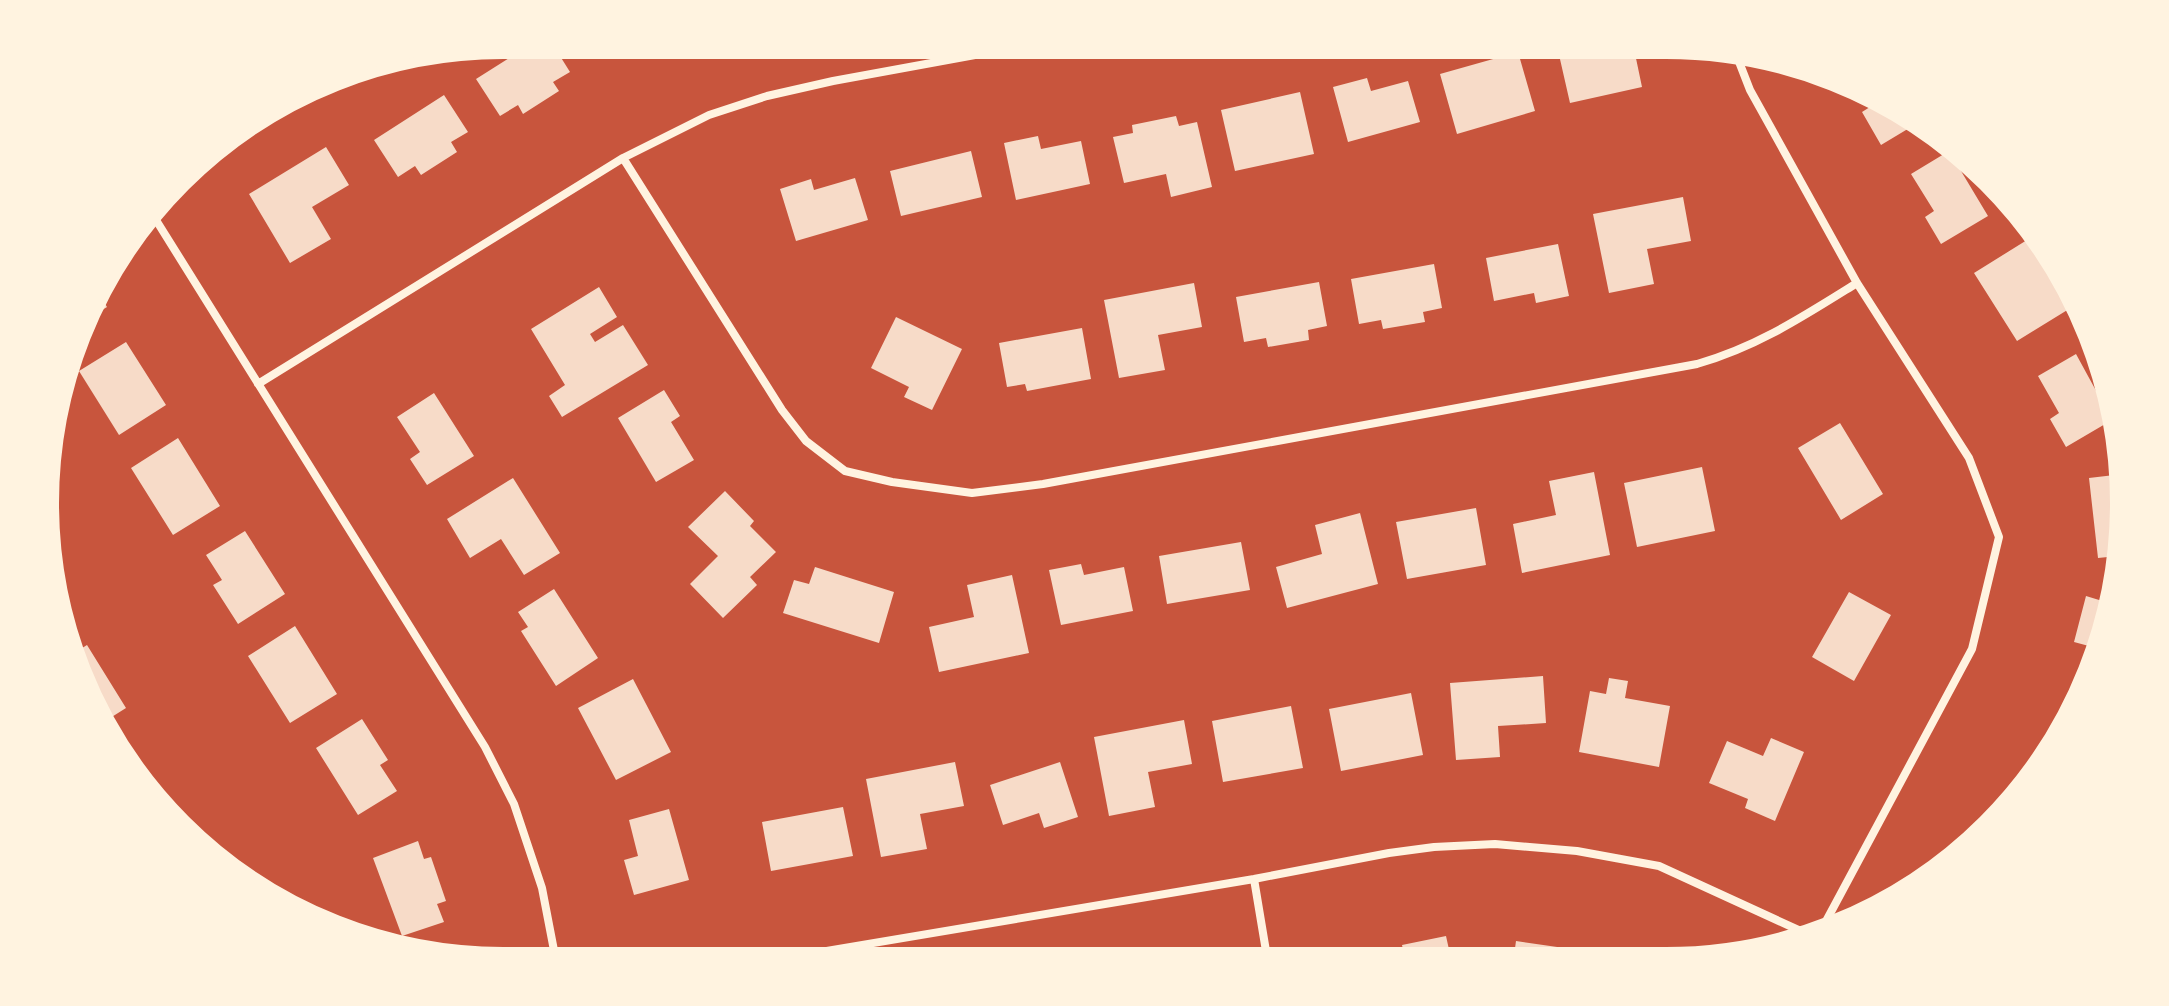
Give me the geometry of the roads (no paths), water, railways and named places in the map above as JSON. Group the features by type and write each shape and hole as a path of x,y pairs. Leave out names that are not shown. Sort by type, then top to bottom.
{"street":[{"path":"258,384 623,158 709,115 767,96 833,81 981,54"},
{"path":"1738,60 1750,90 1857,283 1969,458 1999,537 1972,649 1824,923"},
{"path":"623,158 782,410 806,441 845,471 892,482 972,493 1043,484 1697,364 1725,356 1777,333 1857,283"},
{"path":"155,219 451,690 497,770 514,804 542,888 554,952"},
{"path":"820,952 1254,879 1389,853 1495,844 1577,851 1659,866 1801,931"},
{"path":"1254,879 1266,952"}]}
